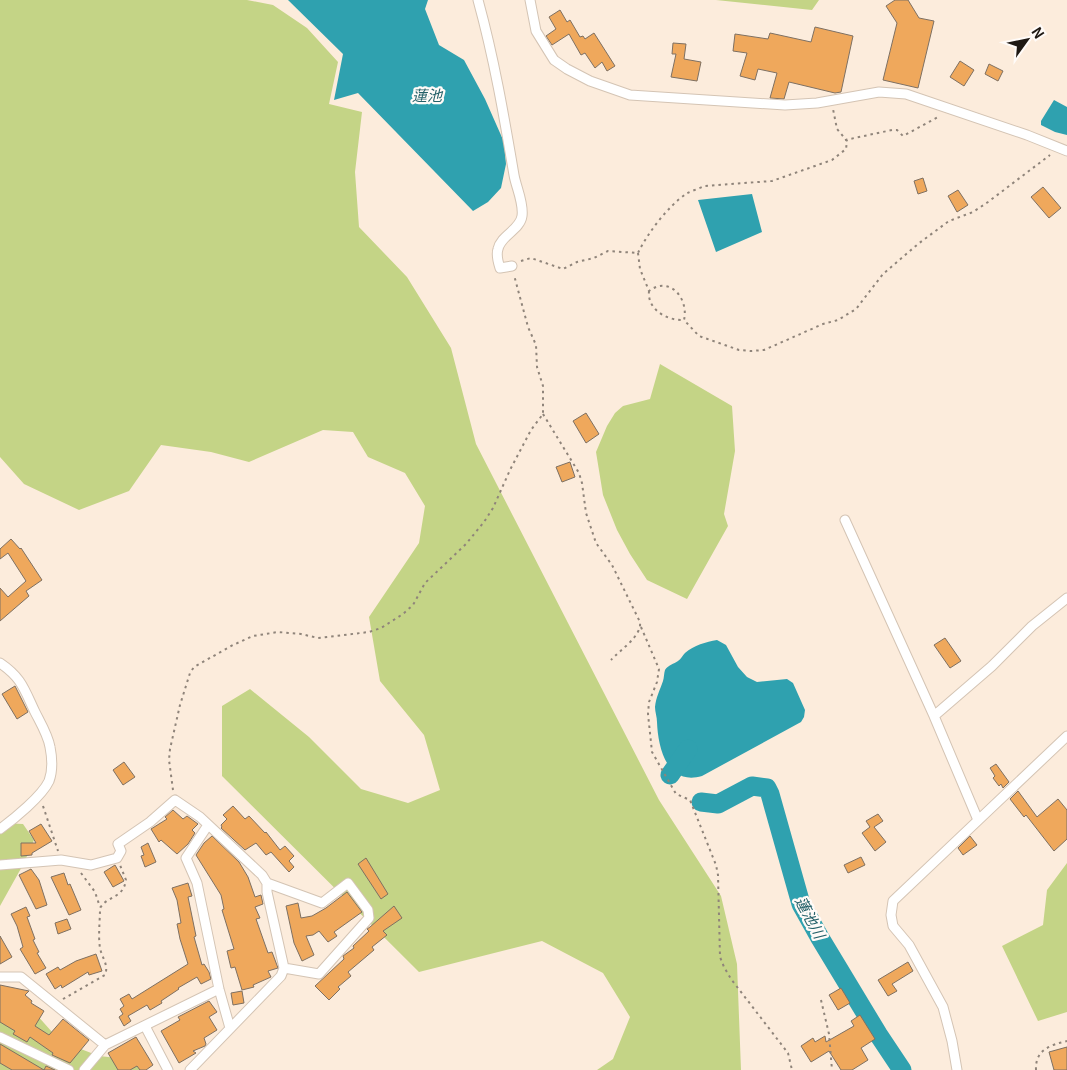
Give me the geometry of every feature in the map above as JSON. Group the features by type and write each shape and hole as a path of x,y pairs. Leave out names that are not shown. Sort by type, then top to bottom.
{"street":[{"path":"478,0 501,93 516,189 521,205 522,216 519,224 497,250 500,268 512,266"},
{"path":"530,0 536,32 554,60 566,69 590,81 630,95 785,105 879,92 906,94 1067,152"},
{"path":"845,520 934,716 978,820"},
{"path":"934,716 992,666 1032,626 1067,598"},
{"path":"0,663 14,672 24,688 50,745 52,765 49,781 22,812 0,829"},
{"path":"957,1070 943,1007 909,945 893,926 891,915 894,901 1067,736"},
{"path":"0,865 61,860 92,865 117,858 121,851 118,844 150,822 175,800 208,824 262,875 267,883 267,892 284,968 281,976 190,1070"},
{"path":"208,824 186,858 197,883 219,989 230,1028"},
{"path":"267,883 322,903 348,883 368,910 369,918 318,974 284,968"},
{"path":"0,978 21,977 105,1045"},
{"path":"84,1070 105,1045 219,989"},
{"path":"145,1026 168,1070"},
{"path":"0,1037 69,1070"}],"path":[{"path":"832,100 837,129 847,141 846,149 832,160 772,180 704,186 686,194 669,209 638,253 640,269 650,291 651,301 659,313 667,318 684,320 699,336 738,350 751,352 764,350 823,324 838,320 856,309 882,274 918,244 950,221 973,212 988,202 1048,157 1056,147"},
{"path":"845,140 892,130 897,130 903,136 943,115 948,108"},
{"path":"638,253 608,251 563,269 531,258 512,266 523,312 536,345 537,367 543,386 543,414 579,473 586,514 596,544 619,579 659,669 657,682 649,702 648,714 652,752 676,794 690,800 716,865 718,875 720,957 724,967 788,1053 792,1070"},
{"path":"650,291 659,286 666,286 678,294 684,301 686,311 684,320"},
{"path":"175,800 169,760 170,748 180,705 190,673 194,667 253,636 278,632 318,638 369,632 381,628 403,614 412,605 425,583 466,544 484,522 493,508 531,430 543,414"},
{"path":"611,660 637,634 641,627"},
{"path":"38,794 61,860"},
{"path":"100,908 104,903 122,891 126,885 126,880 117,858"},
{"path":"56,1006 64,998 105,975 107,970 100,948 100,908 91,886 73,863"},
{"path":"821,1000 829,1034 832,1070"},
{"path":"1036,1070 1036,1061 1044,1049 1067,1041"}],"green space":[{"path":"0,0 247,0 273,5 307,28 338,62 329,104 362,112 355,172 359,227 407,277 451,348 476,444 659,800 721,896 737,964 741,1070 597,1070 613,1059 630,1017 603,973 542,941 419,972 222,776 222,706 250,689 309,737 361,789 408,803 440,790 424,735 380,681 369,617 419,543 425,506 405,473 368,457 353,432 323,430 249,462 211,452 161,445 129,491 79,510 24,484 0,457"},
{"path":"716,0 819,0 812,10"},
{"path":"660,364 732,406 735,451 724,514 728,526 687,599 647,580 630,554 617,530 603,495 596,452 615,413 623,406 650,399"},
{"path":"0,823 23,824 34,840 24,863 0,906"},
{"path":"1067,863 1067,1012 1038,1021 1002,946 1043,925 1047,890"},
{"path":"0,993 28,1005 60,1041 99,1056 136,1060 146,1070 0,1070"}],"water":[{"name":"蓮池","path":"288,0 428,0 425,9 439,45 464,60 485,99 504,142 506,164 501,188 488,202 473,211 358,93 334,100 343,54"},
{"path":"1054,100 1067,107 1067,135 1055,132 1041,125 1041,121"},
{"path":"752,194 762,232 716,252 698,200"},
{"path":"717,640 726,645 738,667 747,677 757,682 787,679 793,683 805,710 804,717 801,722 702,776 690,778 680,775 673,770 662,753 655,709 656,700 666,668 679,660 692,648"}],"building":[{"path":"895,0 908,0 919,18 934,21 918,88 883,80 897,23 886,6"},
{"path":"560,10 567,22 570,20 580,37 583,36 585,39 594,33 615,66 607,71 602,62 595,68 585,53 581,55 569,34 552,45 546,36 556,29 549,17"},
{"path":"815,27 853,36 841,92 835,93 789,82 784,99 770,98 777,73 758,69 755,80 740,76 747,53 733,51 735,34 768,39 770,33 811,42"},
{"path":"673,43 686,44 684,59 701,62 697,81 671,77 676,54 672,54"},
{"path":"960,61 974,70 964,86 950,77"},
{"path":"989,64 1003,71 998,81 985,74"},
{"path":"923,178 927,191 918,194 914,181"},
{"path":"1043,187 1061,208 1049,218 1031,197"},
{"path":"958,190 968,205 957,212 948,196"},
{"path":"586,413 599,434 586,443 573,421"},
{"path":"570,462 575,477 562,482 556,467"},
{"path":"11,539 21,548 42,580 26,591 29,596 0,621 0,588 8,597 26,581 8,553 0,559 0,549"},
{"path":"945,638 961,661 950,668 934,645"},
{"path":"15,686 28,712 17,719 2,694"},
{"path":"124,762 135,777 123,785 113,770"},
{"path":"996,764 1009,782 1003,788 993,778 995,776 990,768"},
{"path":"1018,791 1037,817 1058,799 1067,810 1067,839 1054,851 1026,815 1024,817 1010,799"},
{"path":"233,806 245,819 249,816 266,832 280,850 285,846 294,856 289,861 294,867 289,872 271,852 266,855 256,843 245,850 221,828 221,825 227,819 223,815"},
{"path":"173,810 183,819 187,816 198,824 192,830 195,833 188,844 177,854 161,840 159,842 151,829 167,819 165,817"},
{"path":"878,814 883,821 874,827 886,842 875,851 862,833 870,827 866,821"},
{"path":"41,824 52,841 32,853 32,855 21,856 21,843 36,843 29,831"},
{"path":"212,836 239,862 248,877 255,897 261,895 263,904 255,907 260,918 256,919 268,953 272,952 278,968 268,971 271,977 253,985 254,987 242,990 235,967 231,968 227,951 234,949 222,910 224,909 221,895 196,855 204,843"},
{"path":"970,836 977,845 963,855 958,848"},
{"path":"148,843 156,862 145,867 141,856 144,855 141,847"},
{"path":"861,857 865,865 848,873 844,865"},
{"path":"366,858 388,894 381,899 358,864"},
{"path":"115,865 124,881 113,887 104,872"},
{"path":"31,869 39,880 47,905 36,909 19,875"},
{"path":"64,873 81,910 69,915 51,877"},
{"path":"188,883 192,896 188,897 196,936 194,937 202,965 204,964 211,979 201,984 197,977 178,988 161,1001 162,1003 150,1010 147,1005 128,1016 131,1021 124,1026 119,1017 123,1014 120,1009 124,1006 120,999 129,994 132,999 188,964 180,939 177,924 181,923 177,900 172,888"},
{"path":"347,892 362,912 334,932 337,936 328,942 319,931 313,935 306,936 314,955 302,961 294,943 286,906 298,903 301,918 312,916"},
{"path":"394,906 402,918 383,931 387,935 372,947 374,950 348,972 351,976 338,987 340,989 329,1000 315,986 344,959 343,956 354,948 353,946 369,931 367,929"},
{"path":"26,907 30,916 27,917 35,939 33,940 39,952 37,953 46,968 35,974 20,949 23,947 17,926 11,914"},
{"path":"67,919 71,929 58,934 55,923"},
{"path":"0,936 12,957 0,964"},
{"path":"96,954 102,971 89,975 88,972 62,988 61,985 55,989 46,974 58,967 60,970 76,961"},
{"path":"908,962 913,971 892,984 897,991 888,996 878,980"},
{"path":"0,985 29,991 25,995 32,1001 31,1003 44,1011 35,1026 49,1035 63,1019 89,1040 70,1063 52,1055 53,1053 30,1037 27,1042 13,1034 15,1031 0,1022"},
{"path":"841,988 850,1003 838,1010 829,995"},
{"path":"242,991 244,1003 233,1005 231,993"},
{"path":"209,1001 217,1012 209,1017 217,1030 204,1038 205,1046 193,1051 196,1053 179,1063 161,1031 180,1020 178,1017"},
{"path":"860,1015 875,1039 861,1048 868,1060 852,1070 841,1070 829,1051 811,1062 801,1046 813,1038 815,1042 825,1036 826,1042 854,1026 851,1021"},
{"path":"136,1037 153,1065 146,1070 140,1070 137,1066 130,1070 118,1070 108,1053"},
{"path":"0,1044 44,1070 12,1070 0,1063"},
{"path":"1067,1047 1067,1070 1054,1070 1049,1052"},
{"path":"46,1066 55,1070 44,1070"}],"waterway":[{"name":"蓮池川","path":"670,775 688,749"},
{"name":"蓮池川","path":"701,802 718,804 752,786 767,788 801,904 878,1034 902,1070"}]}
